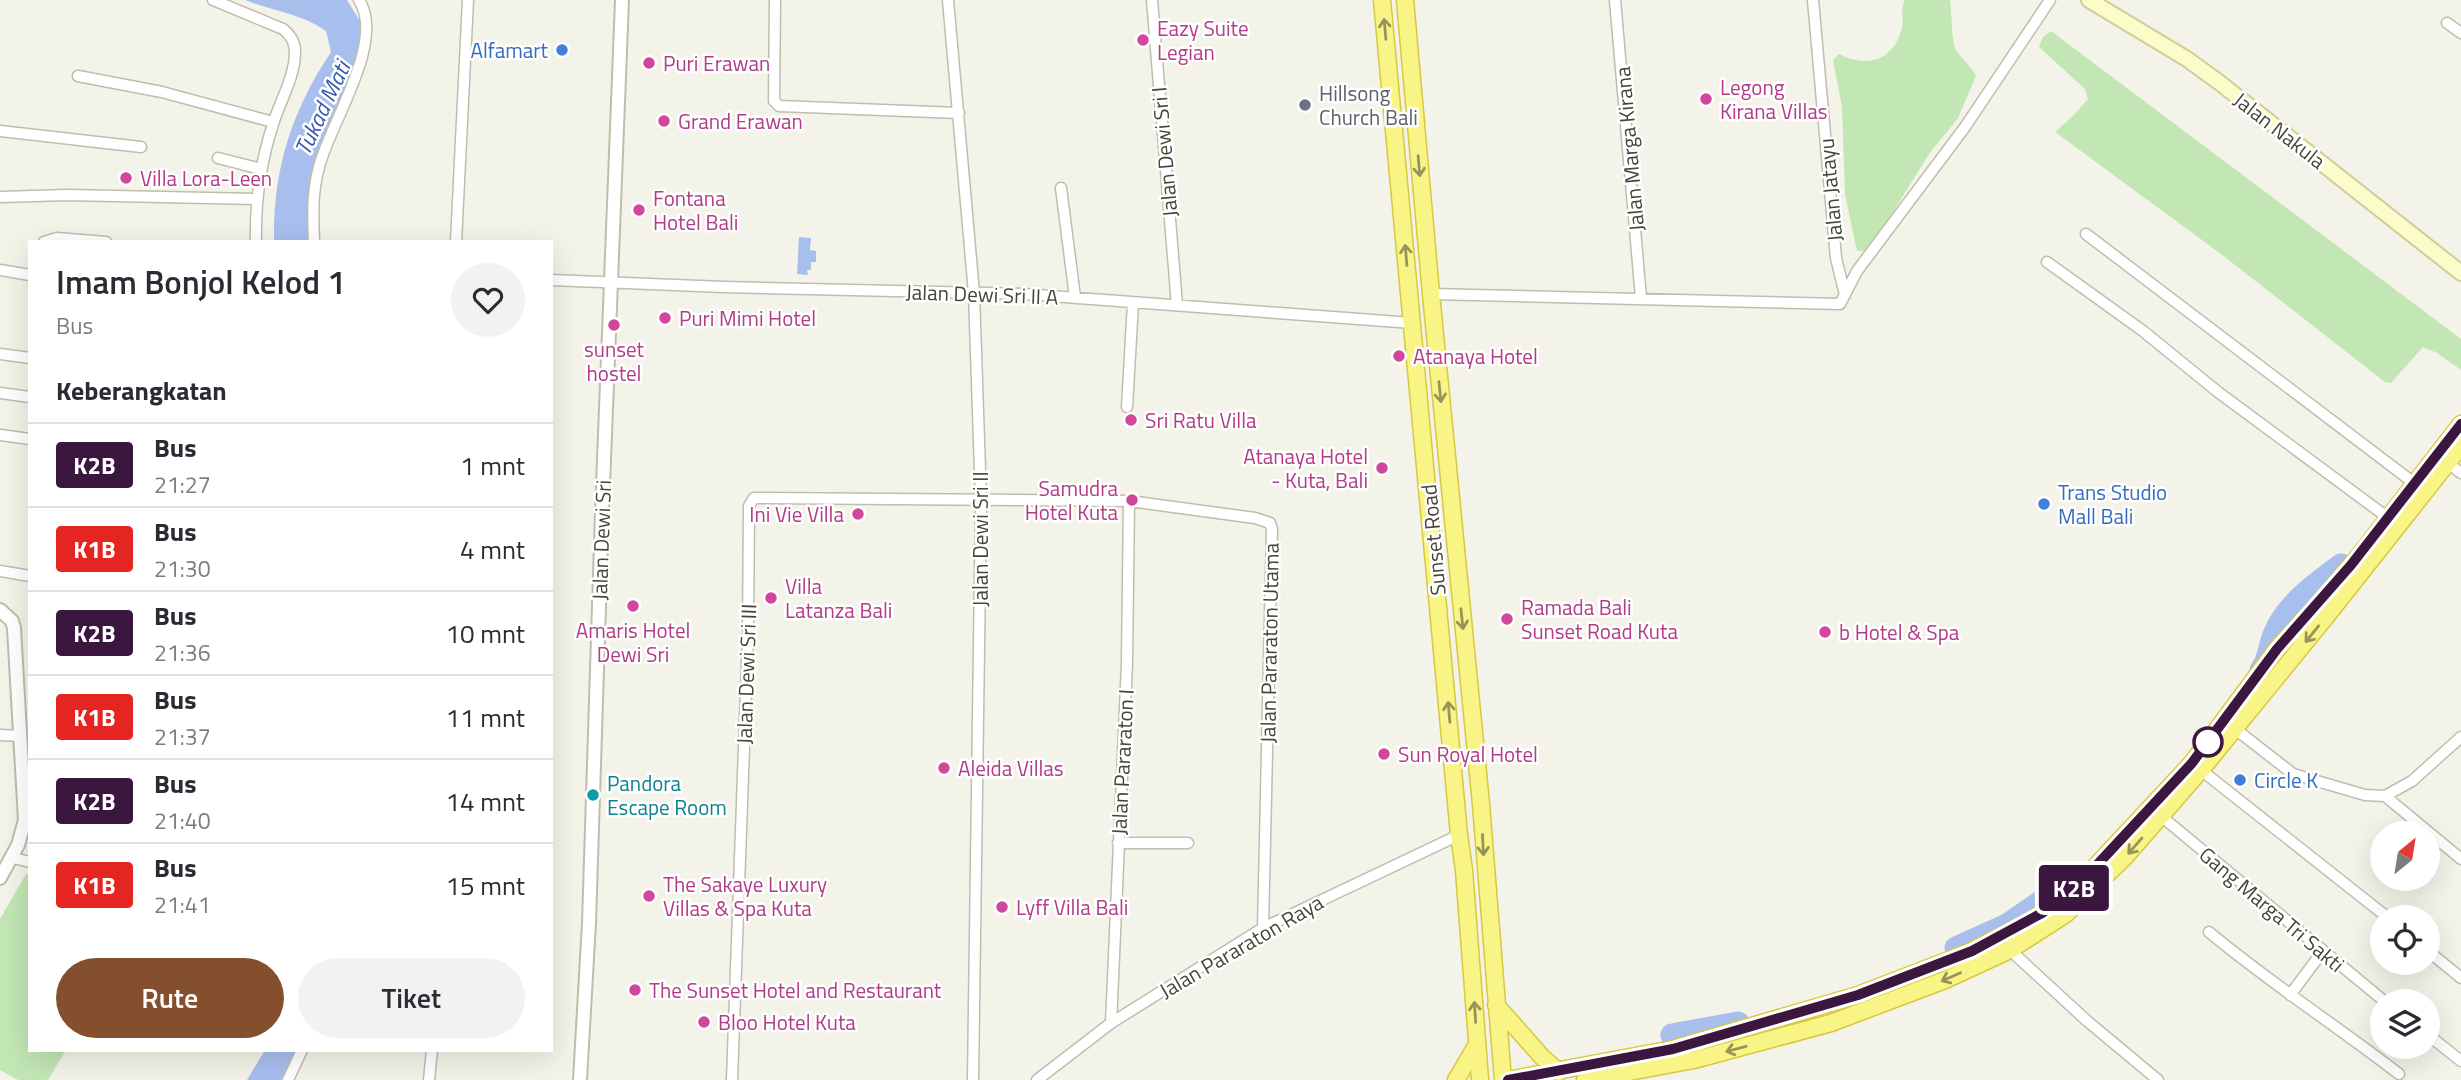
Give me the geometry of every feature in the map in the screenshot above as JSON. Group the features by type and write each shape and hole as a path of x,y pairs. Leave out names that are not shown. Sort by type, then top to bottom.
{"highway":[{"name":"Sunset Road","path":"1382,0 1464,870 1480,1080"},
{"name":"Sunset Road","path":"1405,0 1481,804 1503,1080"},
{"path":"1585,1080 1662,1073 1831,1023 1945,980 2010,950 2066,914 2092,891 2201,770 2234,728 2277,649 2320,603 2385,516 2461,424"},
{"path":"1508,1080 1673,1049 1824,1006 1933,968 2001,937 2055,904 2082,881 2247,703 2461,446"},
{"path":"1496,1005 1533,1048 1559,1072"},
{"path":"1457,1080 1477,1044"}],"main road":[{"name":"Jalan Nakula","path":"2090,0 2175,51 2220,83 2461,273"}],"street":[{"path":"214,0 268,22 291,36 295,54 261,169 256,199 256,240"},
{"path":"314,240 313,199 319,165 364,52 365,11 359,0"},
{"path":"456,240 468,0"},
{"name":"Jalan Dewi Sri","path":"580,1080 589,923 622,0"},
{"path":"775,0 774,101 779,106 959,113"},
{"name":"Jalan Dewi Sri II","path":"948,0 974,293 981,501 973,1080"},
{"name":"Jalan Dewi Sri I","path":"1152,0 1177,305"},
{"name":"Jalan Marga Kirana","path":"1615,0 1641,298"},
{"name":"Jalan Jatayu","path":"1813,0 1836,258 1844,295"},
{"path":"1431,294 1840,304 1857,271 1965,127 2050,0"},
{"path":"2447,23 2461,33"},
{"path":"78,76 162,92 273,122"},
{"path":"0,131 141,147"},
{"path":"218,159 261,169"},
{"path":"1061,188 1075,297"},
{"path":"0,197 67,194 256,199"},
{"path":"2085,234 2414,483"},
{"path":"51,240 82,240"},
{"path":"2047,262 2143,331 2218,391 2385,516"},
{"path":"0,270 28,275"},
{"name":"Jalan Dewi Sri II A","path":"553,280 1075,297 1412,323"},
{"path":"1127,407 1133,303"},
{"path":"0,354 28,358"},
{"path":"0,393 28,397"},
{"path":"0,435 28,439"},
{"path":"2448,463 2461,473"},
{"name":"Jalan Dewi Sri III","path":"732,1080 750,501 762,497 981,501"},
{"name":"Jalan Pararaton Utama","path":"981,501 1129,500 1262,519 1270,523 1272,529 1263,928"},
{"name":"Jalan Pararaton I","path":"1111,1023 1127,663 1129,500"},
{"path":"0,571 28,576"},
{"path":"0,610 12,621 14,628 25,820 13,858 0,878"},
{"path":"2234,728 2293,774 2365,795 2385,796 2412,781 2461,737"},
{"path":"0,735 21,736"},
{"path":"2201,770 2372,905"},
{"path":"2385,796 2461,859"},
{"name":"Gang Marga Tri Sakti","path":"2161,816 2370,990"},
{"name":"Jalan Pararaton Raya","path":"1037,1080 1111,1023 1263,928 1459,835"},
{"path":"1118,843 1188,843"},
{"path":"13,858 28,862"},
{"path":"2209,932 2399,1074"},
{"path":"2010,950 2086,1020 2158,1080"},
{"path":"2290,995 2323,951"},
{"path":"2440,961 2461,978"},
{"path":"2440,1044 2461,1060"},
{"path":"288,1080 301,1052"},
{"path":"429,1080 432,1052"}],"green space":[{"path":"1905,0 1950,0 1954,45 1976,76 1958,118 1929,154 1869,251 1857,251 1845,194 1842,107 1833,60 1839,54 1869,61 1886,54 1893,47 1902,27"},
{"path":"2051,31 2461,339 2461,370 2437,353 2423,347 2391,383 2385,382 2221,254 2055,132 2088,99 2085,89 2039,47 2043,37"},
{"path":"26,874 28,875 28,1052 65,1052 48,1080 18,1080 0,1070 0,919"}],"water":[{"name":"Tukad Mati","path":"245,0 347,0 360,21 361,51 314,161 307,221 308,240 274,240 277,190 287,142 305,97 331,52 326,31 297,17"},
{"path":"799,237 811,238 810,250 816,251 816,262 811,262 808,275 797,274"},
{"path":"264,1052 295,1052 281,1080 247,1080"}],"waterway":[{"path":"2261,670 2274,635 2286,614 2322,579 2341,565"},
{"path":"1956,948 2007,925 2049,896"},
{"path":"1672,1035 1738,1023"}],"bus line":[{"name":"K2B","path":"1508,1080 1673,1049 1858,995 1933,968 2029,922 2082,881 2192,763 2277,649 2362,552 2461,424"}],"place":[{"name":"Eazy Suite Legian","path":"1143,40"},
{"name":"Alfamart","path":"562,50"},
{"name":"Puri Erawan","path":"649,63"},
{"name":"Legong Kirana Villas","path":"1706,99"},
{"name":"Hillsong Church Bali","path":"1305,105"},
{"name":"Grand Erawan","path":"664,121"},
{"name":"Villa Lora-Leen","path":"126,178"},
{"name":"Fontana Hotel Bali","path":"639,210"},
{"name":"Puri Mimi Hotel","path":"665,318"},
{"name":"sunset hostel","path":"614,325"},
{"name":"Atanaya Hotel","path":"1399,356"},
{"name":"Sri Ratu Villa","path":"1131,420"},
{"name":"Atanaya Hotel - Kuta, Bali","path":"1382,468"},
{"name":"Samudra Hotel Kuta","path":"1132,500"},
{"name":"Trans Studio Mall Bali","path":"2044,504"},
{"name":"Ini Vie Villa","path":"858,514"},
{"name":"Villa Latanza Bali","path":"771,598"},
{"name":"Amaris Hotel Dewi Sri","path":"633,606"},
{"name":"Ramada Bali Sunset Road Kuta","path":"1507,619"},
{"name":"b Hotel & Spa","path":"1825,632"},
{"name":"Sun Royal Hotel","path":"1384,754"},
{"name":"Aleida Villas","path":"944,768"},
{"name":"Circle K","path":"2240,780"},
{"name":"Pandora Escape Room","path":"593,795"},
{"name":"The Sakaye Luxury Villas & Spa Kuta","path":"649,896"},
{"name":"Lyff Villa Bali","path":"1002,907"},
{"name":"The Sunset Hotel and Restaurant","path":"635,990"},
{"name":"Bloo Hotel Kuta","path":"704,1022"}]}
